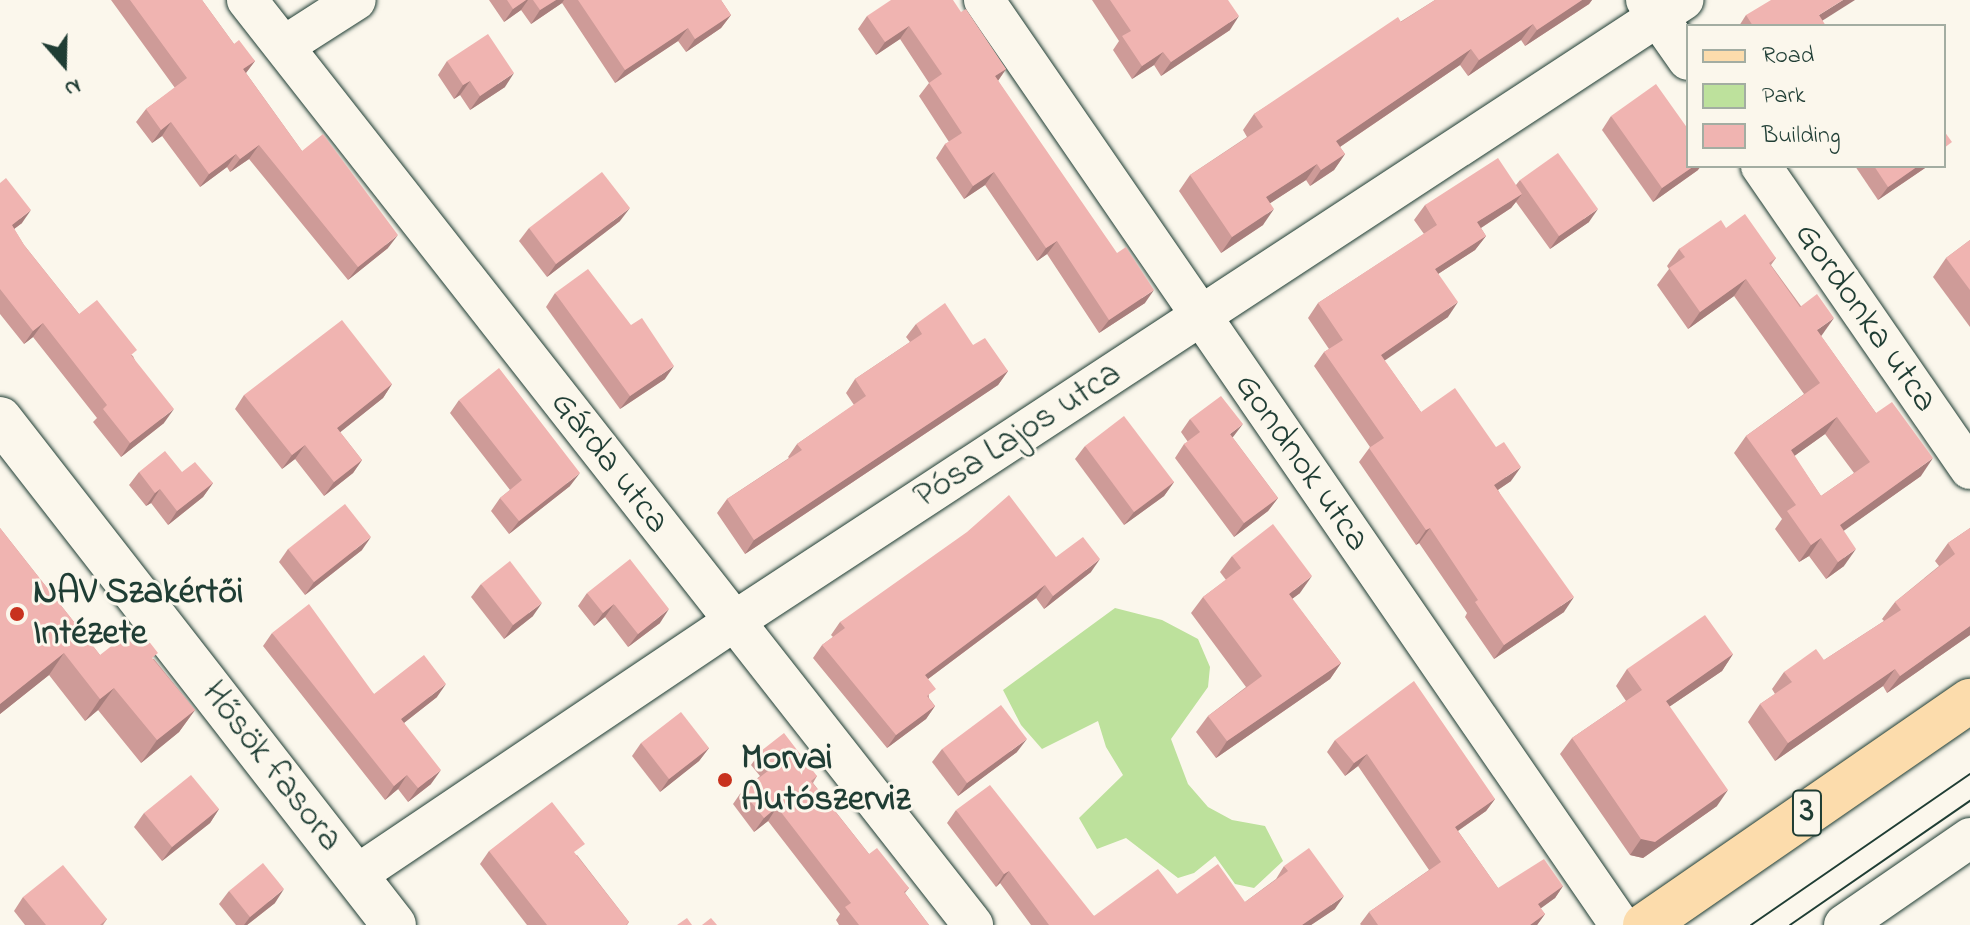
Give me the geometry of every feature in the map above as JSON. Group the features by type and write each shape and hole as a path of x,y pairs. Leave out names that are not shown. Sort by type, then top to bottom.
{"main road":[{"name":"3","path":"1645,925 1970,701"}],"street":[{"name":"Gárda utca","path":"247,0 973,925"},
{"path":"284,46 356,0"},
{"name":"Gondnok utca","path":"984,0 1620,925"},
{"path":"1662,6 1686,56"},
{"name":"Pósa Lajos utca","path":"355,876 733,622 1201,319 1662,6"},
{"name":"Gordonka utca","path":"1762,168 1970,469"},
{"name":"Hősök fasora","path":"0,419 394,925"},
{"path":"1844,925 1970,838"}],"green space":[{"path":"1115,608 1162,620 1198,639 1210,667 1208,687 1171,739 1188,784 1208,807 1232,820 1265,826 1283,861 1254,888 1235,884 1215,856 1194,873 1178,878 1126,838 1097,849 1079,818 1123,775 1106,747 1098,721 1042,749 1021,725 1003,690"}],"building":[{"path":"130,0 202,0 234,44 239,40 255,61 243,69 302,151 323,134 398,235 358,267 259,145 240,159 236,154 209,174 171,122 161,130 146,109 187,78"},
{"path":"507,0 526,0 513,9"},
{"path":"533,0 556,0 540,10"},
{"path":"578,0 721,0 731,15 695,39 688,28 625,70"},
{"path":"891,0 953,0 961,12 966,9 1006,69 995,76 1117,253 1126,247 1154,290 1109,320 1057,241 1046,248 994,172 973,186 945,144 962,133 929,83 942,74 909,26 885,42 867,16"},
{"path":"1110,0 1228,0 1239,16 1171,62 1163,52 1142,66 1122,36 1131,31"},
{"path":"1435,0 1582,0 1537,30 1533,24 1479,60 1471,49 1336,141 1345,154 1321,170 1317,164 1266,197 1274,209 1232,237 1190,175 1263,127 1254,114 1398,17 1401,22"},
{"path":"1771,0 1843,0 1819,15 1825,24 1752,24 1746,15"},
{"path":"488,34 514,73 480,96 470,81 463,85 447,61"},
{"path":"1656,84 1686,126 1686,168 1691,168 1662,188 1611,116"},
{"path":"1558,153 1598,209 1559,236 1520,180"},
{"path":"1498,158 1522,194 1477,222 1486,236 1435,269 1458,302 1381,355 1421,412 1455,388 1496,447 1504,442 1521,467 1494,485 1574,597 1504,645 1430,528 1426,530 1369,448 1384,438 1324,352 1343,340 1318,303 1437,225 1425,205"},
{"path":"1875,168 1915,168 1888,187"},
{"path":"602,172 630,208 556,264 529,228"},
{"path":"6,178 31,210 12,225 24,245 79,314 97,300 137,350 131,355 174,409 130,443 103,409 107,405 43,323 33,331 0,289 0,183"},
{"path":"1745,214 1776,258 1769,263 1800,307 1817,294 1834,318 1817,330 1876,413 1892,402 1933,458 1840,525 1856,549 1838,562 1821,538 1811,545 1787,511 1796,505 1746,436 1820,383 1746,279 1700,312 1669,268 1685,257 1679,249 1721,220 1726,228","holes":["1837,417 1870,462 1821,496 1791,450"]},
{"path":"1970,240 1970,290 1946,258"},
{"path":"588,269 631,325 642,318 674,366 630,396 555,293"},
{"path":"945,303 973,345 985,338 1008,371 754,540 727,499 802,450 797,444 866,396 855,379 922,334 916,324"},
{"path":"342,320 392,384 337,428 362,460 334,482 305,445 292,455 244,395"},
{"path":"499,368 580,473 519,521 500,498 522,480 459,400"},
{"path":"1221,396 1243,424 1230,434 1278,498 1244,523 1184,444 1200,432 1190,419"},
{"path":"1124,416 1174,482 1134,512 1085,446"},
{"path":"165,451 182,472 195,462 213,483 177,511 160,489 155,493 139,472"},
{"path":"1009,495 1056,557 1083,537 1100,559 1053,596 1045,585 925,675 936,689 927,696 935,706 896,735 822,645 845,628 840,622 967,532"},
{"path":"345,504 371,537 314,582 288,549"},
{"path":"1273,524 1312,576 1289,594 1341,663 1227,741 1208,716 1262,676 1203,597 1241,568 1232,556"},
{"path":"0,528 100,655 137,626 158,653 152,658 195,710 157,740 114,688 100,699 64,653 0,704"},
{"path":"1970,528 1970,626 1900,676 1895,669 1788,743 1760,704 1792,682 1784,672 1816,649 1824,660 1901,610 1895,602 1955,554 1948,543"},
{"path":"630,559 669,609 638,634 614,604 603,613 587,593"},
{"path":"510,561 542,603 513,625 481,584"},
{"path":"309,604 374,694 424,655 446,684 401,719 441,770 418,788 407,775 394,786 272,633"},
{"path":"1705,615 1733,654 1666,701 1728,790 1655,842 1641,839 1572,738 1642,690 1627,669"},
{"path":"1414,681 1495,799 1455,827 1498,888 1544,859 1563,886 1538,904 1545,914 1530,925 1378,925 1369,912 1441,862 1367,754 1354,763 1335,740"},
{"path":"1001,705 1027,739 967,783 942,749"},
{"path":"681,712 709,748 669,779 641,743"},
{"path":"784,733 817,776 811,781 869,854 877,848 909,888 904,892 929,925 859,925 845,907 851,903 777,807 764,818 742,791 773,767 761,751"},
{"path":"191,775 219,809 172,847 144,813"},
{"path":"990,785 1094,916 1158,869 1177,894 1218,864 1245,902 1288,871 1284,866 1309,848 1344,896 1302,925 1049,925 1009,871 1004,874 956,810"},
{"path":"552,802 585,844 574,852 629,922 626,925 547,925 489,851"},
{"path":"263,863 284,889 250,917 229,891"},
{"path":"63,865 107,919 100,925 46,925 23,897"},
{"path":"687,918 692,925 677,925"},
{"path":"711,918 717,925 702,925"}],"tram line":[{"path":"1751,925 1970,774"},
{"path":"1790,925 1970,801"}],"place":[{"name":"NAV Szakértői Intézete","path":"17,614"},
{"name":"Morvai Autószerviz","path":"725,780"}]}
